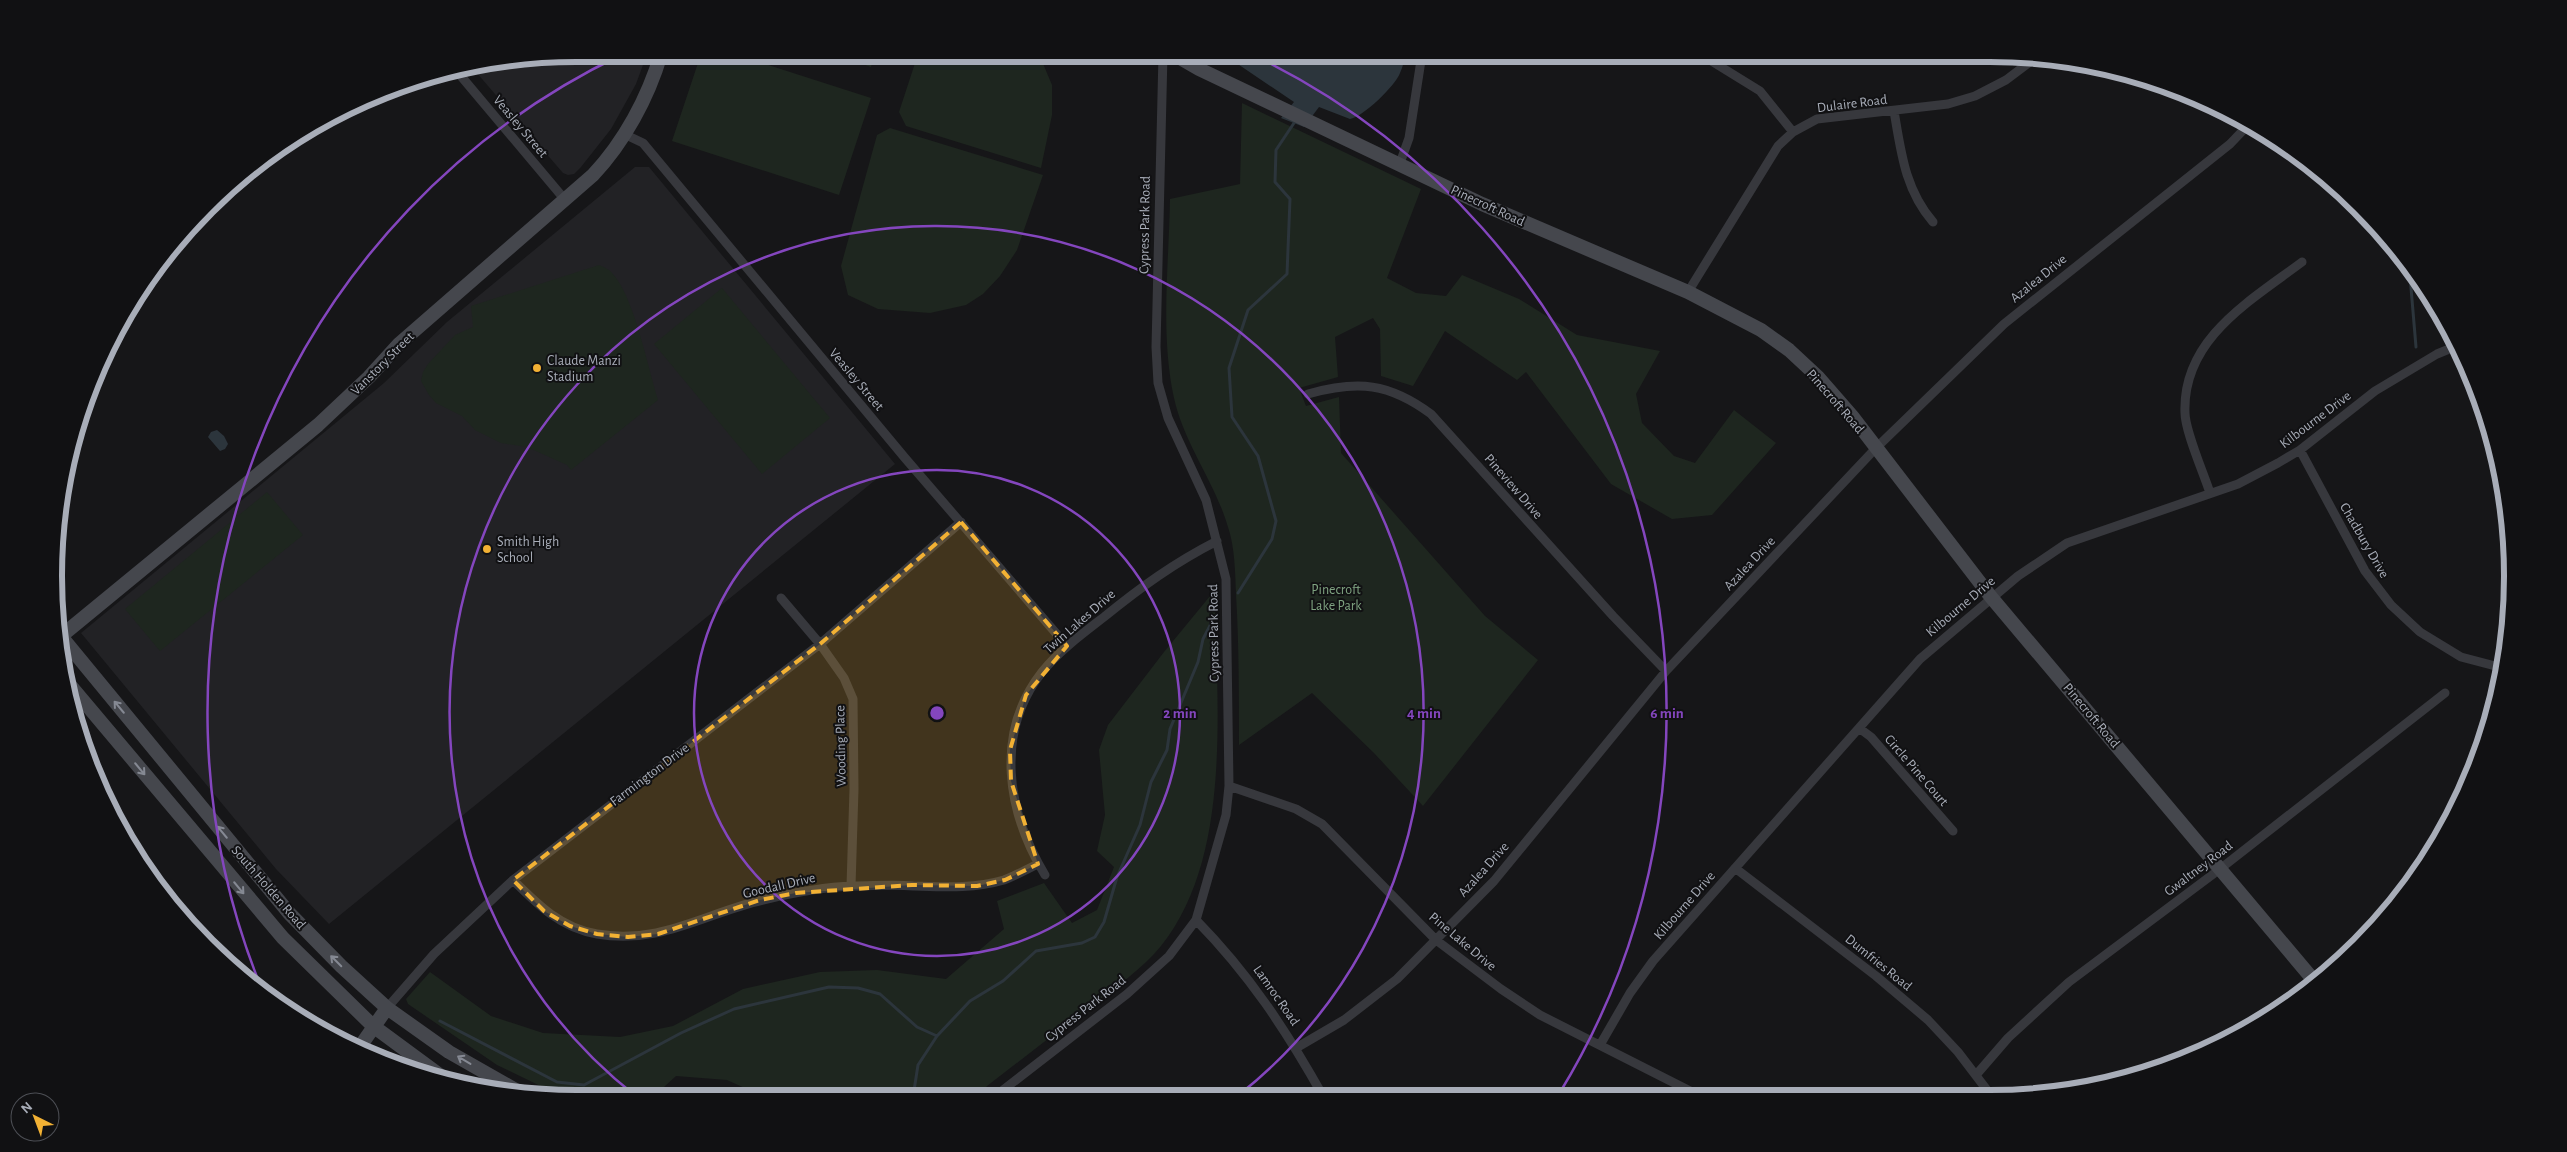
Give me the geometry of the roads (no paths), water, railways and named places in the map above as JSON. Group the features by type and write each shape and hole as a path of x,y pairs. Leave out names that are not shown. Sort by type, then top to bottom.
{"street":[{"name":"Vanstory Street","path":"66,631 318,425 369,377 399,344 566,201 613,154 641,104 658,62"},
{"name":"Cypress Park Road","path":"1003,1090 1127,994 1169,956 1196,920 1226,815 1229,786 1226,579 1206,500 1168,418 1158,383 1156,347 1164,62"},
{"name":"Pinecroft Road","path":"1187,62 1482,204 1688,292 1761,330 1789,350 1818,377 1852,416 1875,449 1991,597 2311,977"},
{"path":"1400,163 1409,138 1421,62"},
{"path":"1713,62 1760,91 1792,132"},
{"name":"Dulaire Road","path":"1688,292 1778,146 1792,132 1817,119 1948,104 1975,96 2006,80 2027,64"},
{"name":"Veasley Street","path":"461,76 566,201"},
{"path":"1894,111 1905,172 1913,193 1933,222"},
{"name":"Azalea Drive","path":"1296,1048 1344,1020 1397,979 1494,881 1666,671 1875,449 2004,324 2230,144 2244,129"},
{"name":"Veasley Street","path":"624,134 642,143 1067,646"},
{"path":"2210,493 2185,415 2188,381 2203,345 2230,316 2302,262"},
{"name":"Kilbourne Drive","path":"1600,1045 1639,979 1735,868 1920,659 1991,597 2067,543 2238,484 2300,450 2374,391 2451,348"},
{"name":"Pineview Drive","path":"1308,394 1343,387 1388,389 1409,398 1431,414 1606,609 1666,671"},
{"name":"Chadbury Drive","path":"2300,450 2364,571 2390,605 2420,632 2461,657 2496,666"},
{"name":"Farmington Drive","path":"362,1043 387,1008 434,954 513,880 820,644 961,522"},
{"name":"Twin Lakes Drive","path":"1045,875 1038,864 1026,835 1011,782 1010,750 1015,722 1026,695 1042,672 1067,646 1150,579 1179,560 1217,542"},
{"name":"Wooding Place","path":"782,598 820,644 844,678 853,700 854,780 851,886"},
{"name":"South Holden Road","path":"67,645 289,913 341,966 387,1008 450,1052 506,1085"},
{"name":"South Holden Road","path":"76,692 272,927 373,1026 430,1068"},
{"name":"Gwaltney Road","path":"1976,1076 2008,1038 2069,982 2220,869 2445,693"},
{"name":"Circle Pine Court","path":"1860,728 1871,737 1953,831"},
{"name":"Pine Lake Drive","path":"1229,786 1296,809 1322,824 1436,940 1469,967 1540,1015 1688,1090"},
{"name":"Goodall Drive","path":"513,880 544,911 570,926 597,934 628,936 658,934 760,900 851,886 912,885 944,889 977,886 1005,880 1038,864"},
{"name":"Dumfries Road","path":"1735,868 1876,976 1928,1020 1987,1090"},
{"name":"Lamroc Road","path":"1196,920 1251,981 1296,1048 1320,1090"}],"waterway":[{"path":"1238,593 1272,539 1276,521 1258,456 1232,417 1229,368 1248,310 1287,274 1290,199 1275,182 1276,150 1296,120"},
{"path":"2410,280 2416,347"},
{"path":"914,1090 918,1065 937,1036 970,1001 1003,981 1036,951 1082,943 1095,937 1104,922 1117,877 1140,825 1151,782 1167,750 1170,729 1198,662 1203,639 1215,616"},
{"path":"440,1021 557,1082 584,1085 681,1033 734,1009 829,987 858,988 880,994 917,1027 937,1036"}],"place":[{"name":"Claude Manzi Stadium","path":"537,368"},
{"name":"Smith High School","path":"487,549"}],"park label":[{"name":"Pinecroft Lake Park","path":"1336,598"}]}
